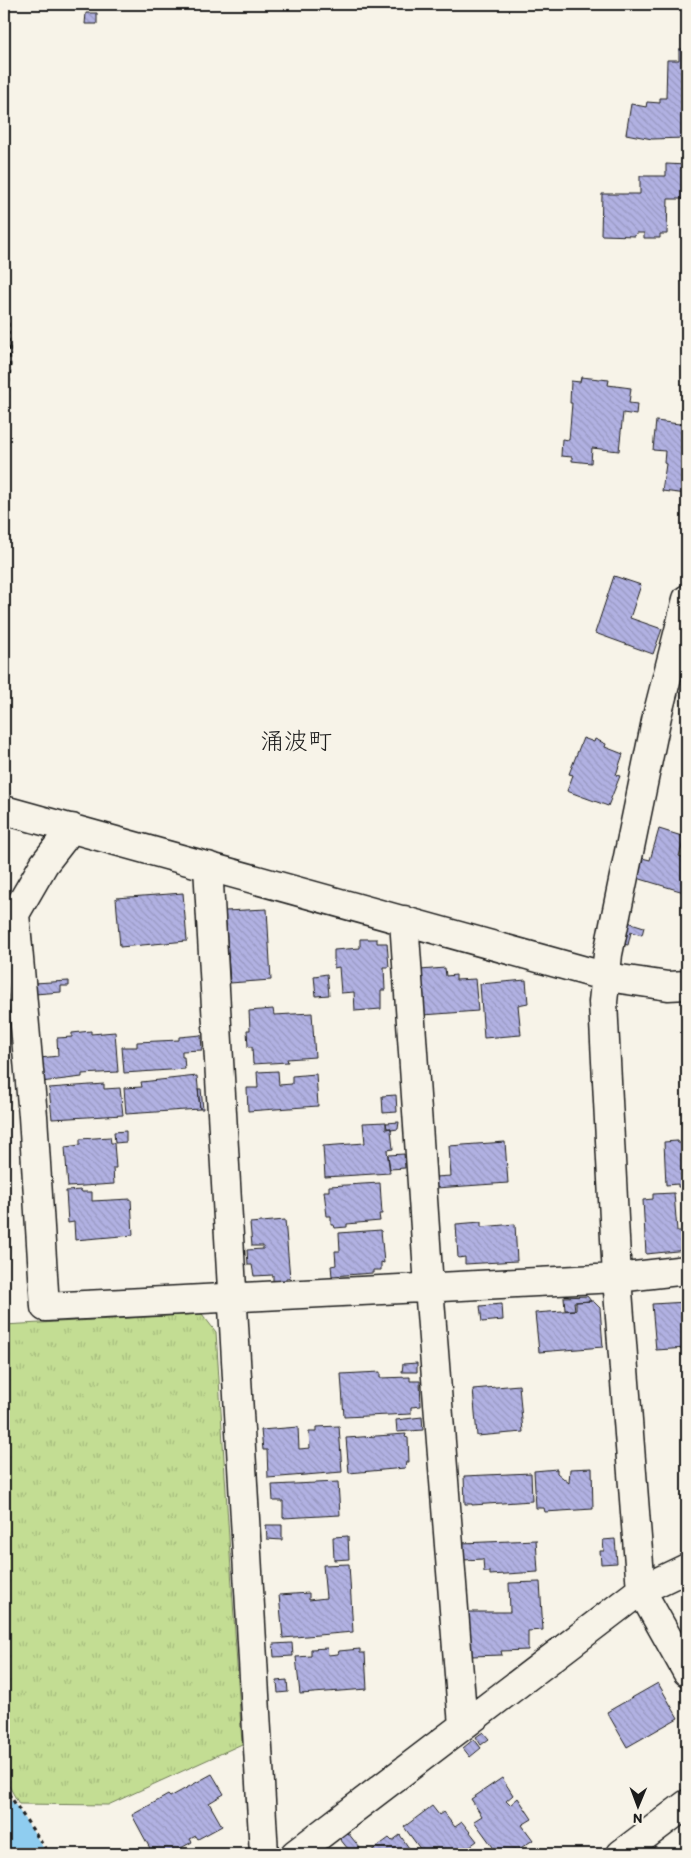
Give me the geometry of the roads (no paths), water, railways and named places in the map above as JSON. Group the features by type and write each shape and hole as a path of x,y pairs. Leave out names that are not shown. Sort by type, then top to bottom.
{"street":[{"path":"687,598 657,716 608,954 607,977 602,1002 617,1278 641,1590 687,1672"},
{"path":"4,810 607,977 668,986 687,985"},
{"path":"72,828 44,864 16,914 32,1116 44,1307 617,1278 687,1270"},
{"path":"208,866 264,1854"},
{"path":"404,920 429,1288 463,1726"},
{"path":"295,1854 641,1590 687,1568"},
{"path":"621,1854 687,1804"}],"waterway":[{"path":"4,1814 30,1854"}],"district":[{"name":"涌波町","path":"296,740"}]}
